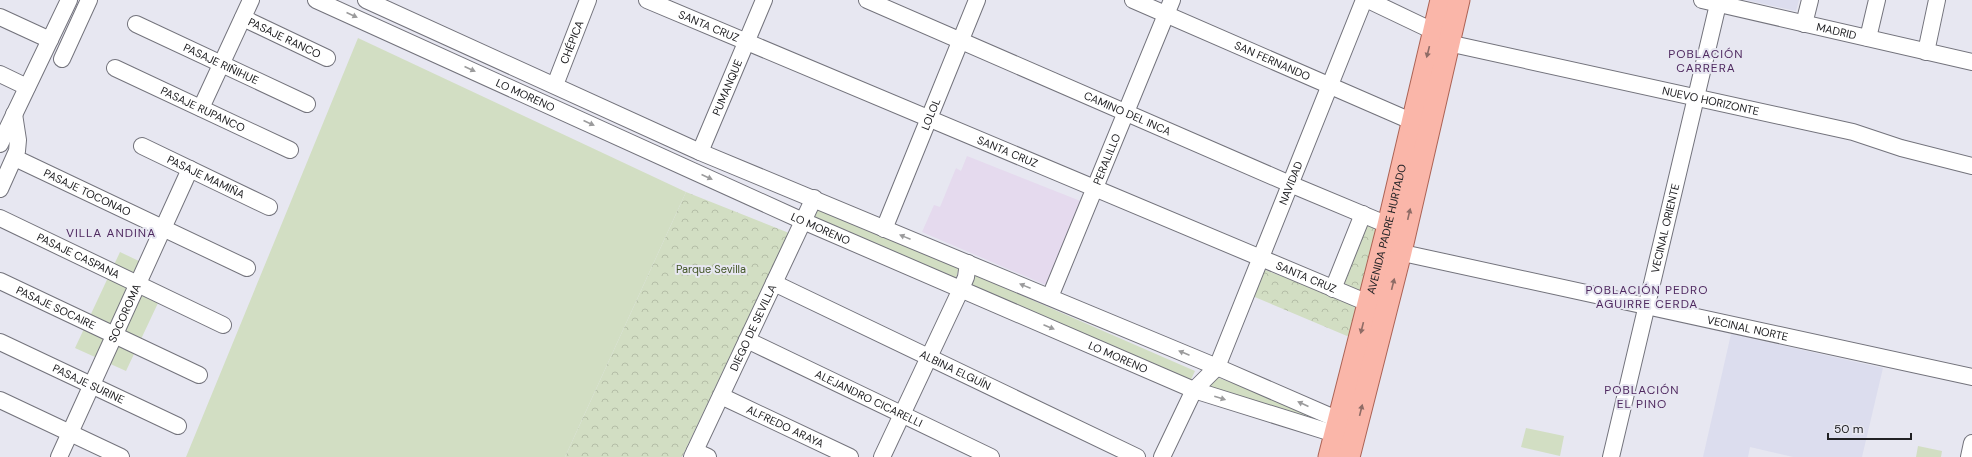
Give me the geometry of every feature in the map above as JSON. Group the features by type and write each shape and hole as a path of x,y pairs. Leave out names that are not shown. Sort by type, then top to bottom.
{"main road":[{"name":"AVENIDA PADRE HURTADO","path":"1350,452 1392,250 1441,37 1441,0"},
{"name":"AVENIDA PADRE HURTADO","path":"1329,457 1368,303 1392,250 1388,225 1411,121 1441,37 1459,0"},
{"path":"1337,427 1346,429 1350,452"}],"street":[{"path":"2,134 14,114 69,0"},
{"path":"62,60 89,0"},
{"path":"201,108 251,0"},
{"name":"LO MORENO","path":"316,0 803,221 1194,390 1337,427"},
{"name":"LO MORENO","path":"366,0 389,4 555,85 700,152 814,198 884,229 1217,367 1337,427"},
{"name":"CHÉPICA","path":"555,85 588,0"},
{"name":"SANTA CRUZ","path":"647,0 1368,303"},
{"name":"PUMANQUE","path":"700,152 764,0"},
{"name":"CAMINO DEL INCA","path":"868,0 1290,184 1388,225"},
{"name":"LOLOL","path":"884,229 977,0"},
{"name":"SAN FERNANDO","path":"1133,0 1169,7 1330,85 1411,121"},
{"name":"NAVIDAD","path":"1217,367 1364,0"},
{"name":"NUEVO HORIZONTE","path":"1368,0 1441,37 1696,98 1853,132 1901,148 1972,166"},
{"name":"MADRID","path":"1702,0 1719,2 1804,24 1972,62"},
{"path":"1804,24 1810,0"},
{"path":"1868,38 1877,0"},
{"path":"1926,52 1937,0"},
{"name":"VECINAL ORIENTE","path":"1611,457 1719,2"},
{"name":"PERALILLO","path":"1050,297 1169,7"},
{"path":"0,17 50,40"},
{"name":"PASAJE RANCO","path":"243,18 327,58"},
{"name":"PASAJE RIÑIHUE","path":"136,24 307,104"},
{"name":"PASAJE RUPANCO","path":"115,68 290,150"},
{"path":"0,74 27,87"},
{"path":"0,189 15,158 18,140 14,114"},
{"name":"PASAJE MAMIÑA","path":"142,146 270,207"},
{"name":"PASAJE TOCONAO","path":"15,158 247,268"},
{"name":"SOCOROMA","path":"59,457 190,169"},
{"name":"DIEGO DE SEVILLA","path":"698,455 721,396 814,198"},
{"path":"1333,288 1362,214"},
{"name":"PASAJE CASPANA","path":"0,218 223,325"},
{"name":"VECINAL NORTE","path":"1392,250 1972,377"},
{"path":"882,457 962,289 968,263"},
{"name":"PASAJE SOCAIRE","path":"0,281 199,375"},
{"name":"ALBINA ELGUÍN","path":"774,283 1137,457"},
{"name":"ALEJANDRO CICARELLI","path":"747,340 991,457"},
{"name":"PASAJE SURINE","path":"0,342 178,426"},
{"path":"1167,455 1194,390 1217,367"},
{"name":"ALFREDO ARAYA","path":"721,396 850,457"},
{"path":"0,400 121,457"},
{"path":"1969,457 1972,443"}],"shaded area":[{"path":"1745,0 1799,0 1796,11"},
{"path":"967,156 1083,202 1048,286 922,232 934,205 940,207 956,168 961,171"},
{"path":"1731,334 1883,368 1862,457 1793,457 1750,447 1748,457 1703,457"}],"green space":[{"path":"358,38 686,192 565,457 186,457"},
{"name":"Parque Sevilla","path":"686,192 789,233 682,457 565,457"},
{"path":"817,207 959,268 955,281 812,219"},
{"path":"1365,221 1381,229 1354,333 1347,336 1250,295 1260,268 1331,295"},
{"path":"120,252 141,262 128,289 158,303 126,371 75,348"},
{"path":"975,275 1195,371 1188,386 967,290"},
{"path":"1213,376 1311,411 1313,418 1309,423 1203,390"},
{"path":"1526,428 1564,436 1560,456 1521,447"},
{"path":"1918,446 1942,451 1941,457 1916,457"}],"district":[{"name":"POBLACIÓN CARRERA","path":"1706,61"},
{"name":"VILLA ANDINA","path":"111,233"},
{"name":"POBLACIÓN PEDRO AGUIRRE CERDA","path":"1647,297"},
{"name":"POBLACIÓN EL PINO","path":"1642,397"}]}
